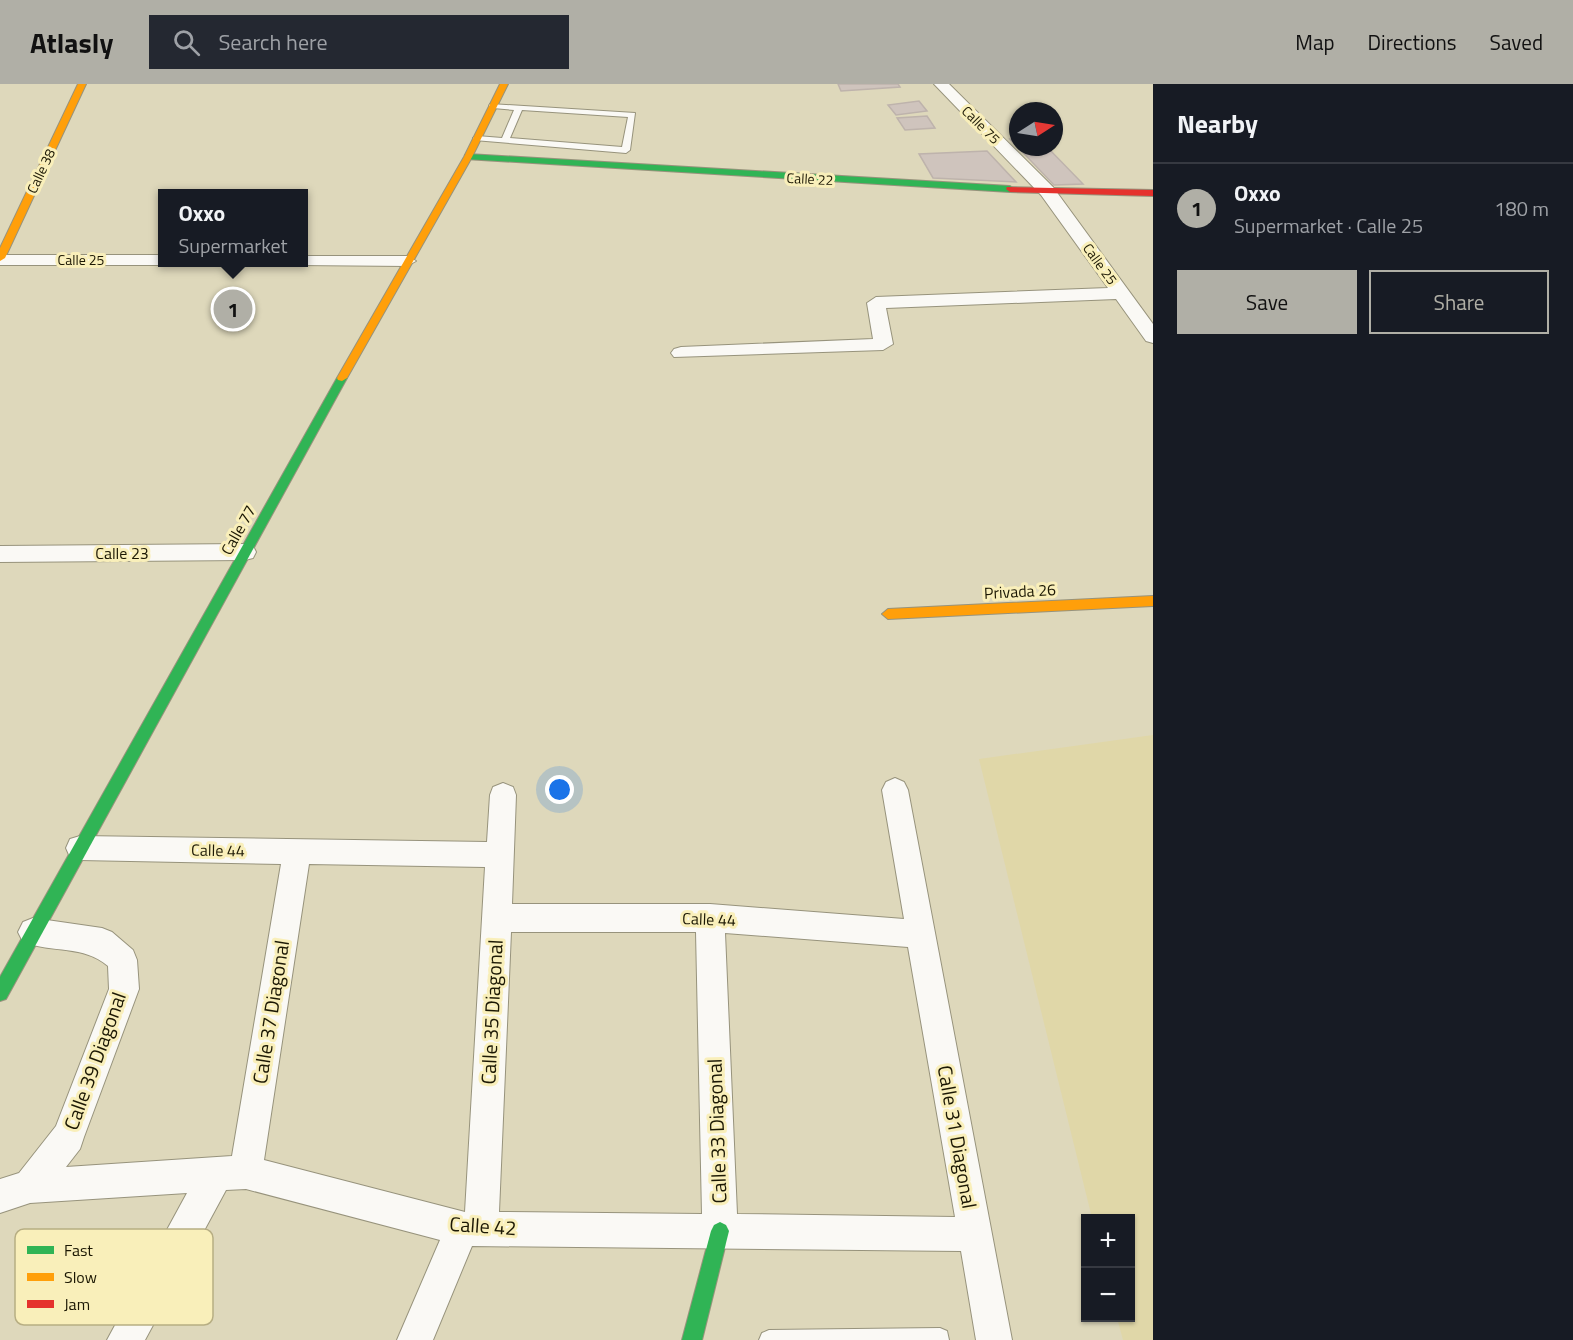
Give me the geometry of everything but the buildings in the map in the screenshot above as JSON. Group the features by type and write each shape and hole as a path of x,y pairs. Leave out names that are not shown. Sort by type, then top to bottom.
{"street":[{"name":"Calle 38","path":"0,259 82,84"},
{"name":"Calle 77","path":"0,993 407,261 468,157 504,84"},
{"name":"Calle 75","path":"941,84 1047,191"},
{"name":"Calle 22","path":"468,157 771,178 1047,191 1153,193"},
{"name":"Calle 25","path":"1047,191 1152,334"},
{"name":"Calle 25","path":"0,259 158,260"},
{"path":"308,261 407,261"},
{"path":"681,353 883,344 876,303 1122,293"},
{"name":"Calle 23","path":"0,554 245,552"},
{"name":"Privada 26","path":"888,614 1153,602"},
{"name":"Calle 31 Diagonal","path":"895,790 994,1340"},
{"name":"Calle 35 Diagonal","path":"415,1340 472,1229 497,918 503,795"},
{"name":"Calle 44","path":"80,848 500,855"},
{"name":"Calle 37 Diagonal","path":"195,1229 231,1173 297,851"},
{"name":"Calle 44","path":"497,918 710,918 920,934"},
{"name":"Calle 33 Diagonal","path":"692,1340 720,1231 710,918"},
{"name":"Calle 39 Diagonal","path":"15,1191 68,1137 124,989 122,960 102,942 33,932"},
{"name":"Calle 42","path":"15,1191 231,1173 472,1229 975,1234"},
{"name":"Calle 37 Diagonal","path":"125,1340 135,1325"}],"lane":[{"path":"477,138 626,150 632,116 493,106"},
{"path":"505,140 519,108"},
{"path":"769,1340 940,1338"}],"shaded area":[{"path":"1153,735 1153,1340 1123,1340 1118,1322 1135,1322 1135,1214 1091,1214 979,759"}],"traffic: fast":[{"path":"468,157 1010,189"},
{"path":"0,993 342,378"},
{"path":"692,1340 720,1231"}],"traffic: slow":[{"path":"0,258 82,84"},
{"path":"342,378 468,157 504,84"},
{"path":"888,614 1153,601"}],"traffic: jam":[{"path":"1010,189 1153,193"}],"place":[{"name":"Oxxo","path":"233,309"}]}
